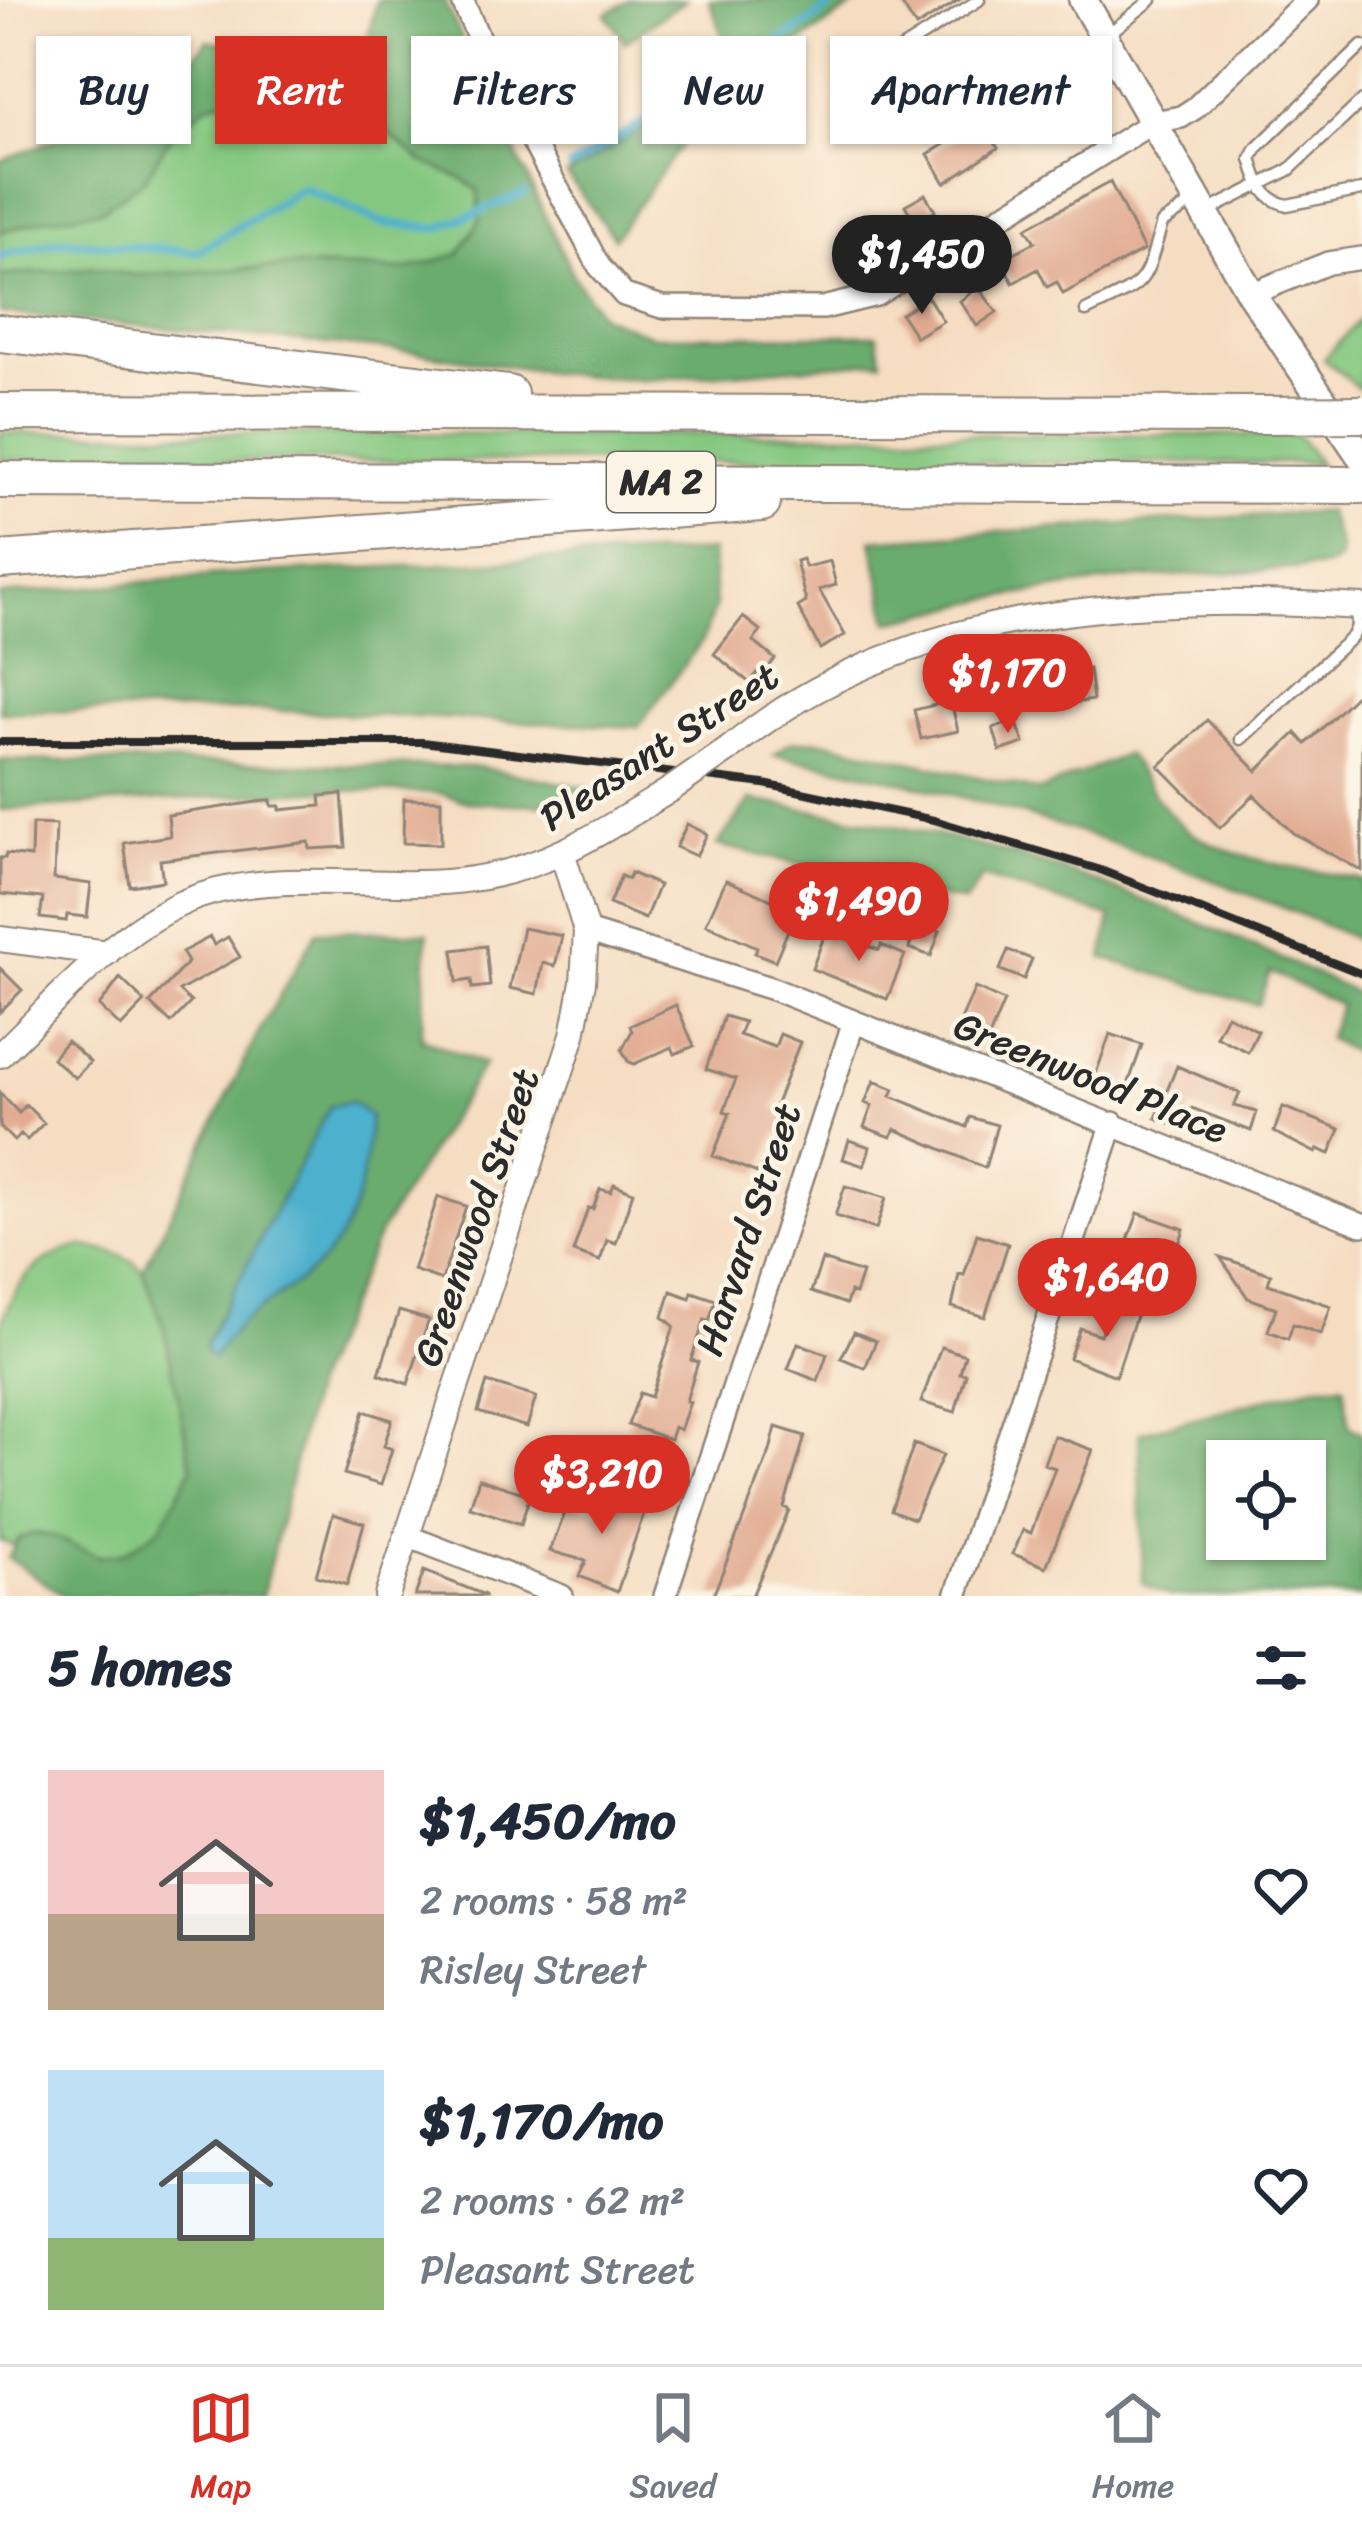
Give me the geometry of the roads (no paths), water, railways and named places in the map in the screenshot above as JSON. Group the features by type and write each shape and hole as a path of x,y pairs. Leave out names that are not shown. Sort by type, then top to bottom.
{"highway":[{"path":"0,333 655,414"},
{"name":"MA 2","path":"0,412 1362,414"},
{"name":"MA 2","path":"0,480 1362,485"},
{"path":"0,560 453,529 985,484"}],"main road":[{"path":"1083,0 1103,36"},
{"path":"1112,51 1250,294 1362,458"}],"street":[{"path":"462,0 599,266 624,295 662,307 823,308 859,301 889,288 1153,122 1181,117 1196,108 1307,0"},
{"path":"1250,294 1322,265 1362,258"},
{"name":"Pleasant Street","path":"0,1055 107,953 170,909 229,889 451,882 563,855 670,790 786,706 838,676 955,633 1049,614 1152,604 1353,603"},
{"name":"Greenwood Street","path":"387,1596 565,1065 583,982 586,931 563,855"},
{"name":"Greenwood Place","path":"586,931 773,989 1362,1225"},
{"path":"0,939 107,953"},
{"name":"Harvard Street","path":"665,1596 854,1022"},
{"path":"956,1596 1113,1124"},
{"path":"406,1536 562,1596"}],"lane":[{"path":"922,36 979,0"},
{"path":"1105,36 1151,0"},
{"path":"1362,46 1252,154 1260,186 1275,202 1287,205 1362,190"},
{"path":"1086,311 1132,289 1146,276 1162,223 1289,170 1362,101"},
{"path":"1241,739 1353,636 1357,626 1353,603"}],"water":[{"path":"351,1102 370,1116 363,1173 346,1227 311,1272 239,1326 213,1358 206,1343 330,1106"}],"waterway":[{"path":"570,167 807,24 838,0"},
{"path":"0,256 62,241 197,252 303,188 382,223 438,228 525,193"}],"railway":[{"path":"0,742 422,742 764,784 934,820 1098,869 1362,974"}]}
